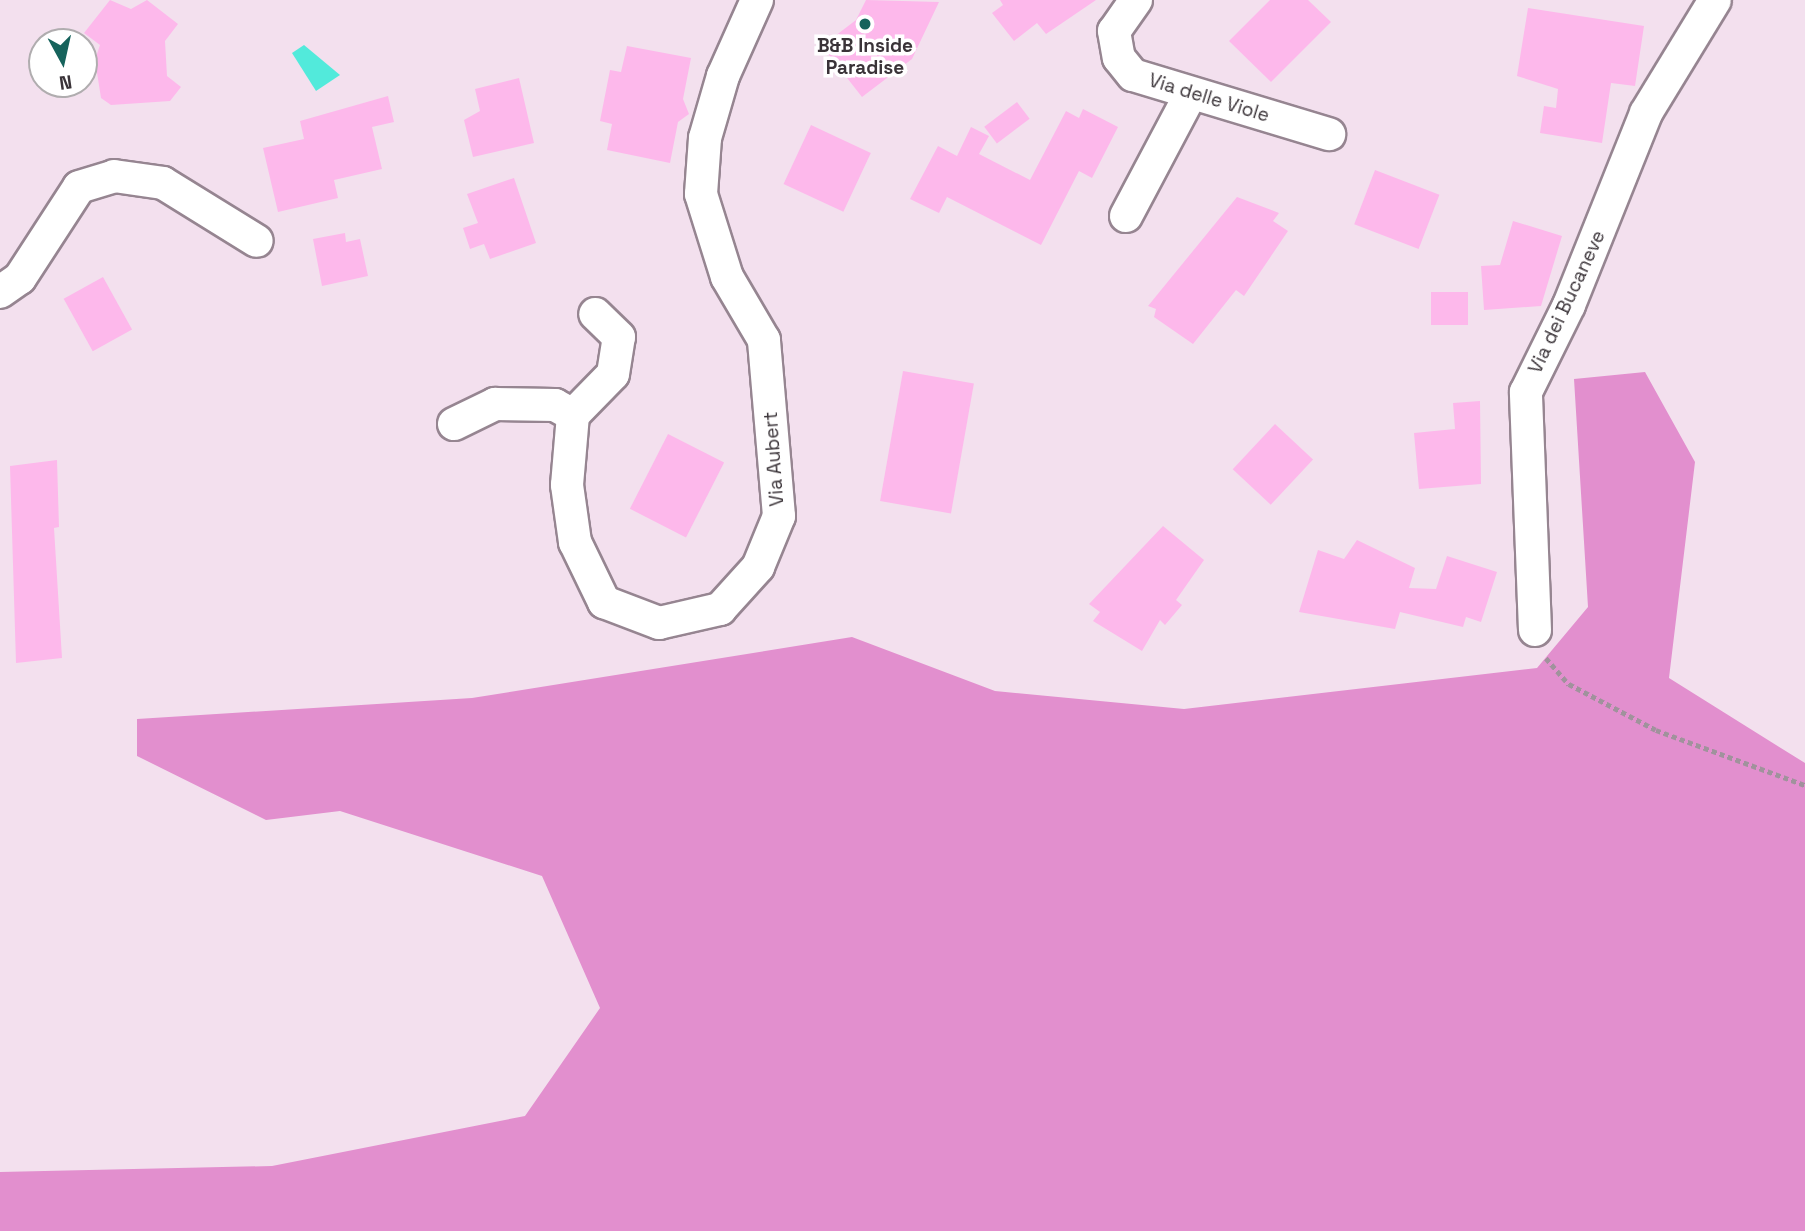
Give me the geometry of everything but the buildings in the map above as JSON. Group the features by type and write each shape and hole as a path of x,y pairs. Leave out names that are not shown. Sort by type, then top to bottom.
{"street":[{"name":"Via Aubert","path":"573,415 567,485 575,542 604,602 659,623 720,609 758,567 779,516 764,340 727,277 701,194 705,138 723,76 757,0"},
{"name":"Via delle Viole","path":"1136,0 1114,31 1119,58 1133,75 1190,95 1329,134"},
{"name":"Via dei Bucaneve","path":"1535,630 1525,392 1569,305 1646,113 1715,0"},
{"path":"1126,216 1190,95"},
{"path":"0,292 20,278 79,187 114,176 163,183 257,241"},
{"path":"454,424 495,404 555,405 573,415 613,374 619,337 595,314"}],"path":[{"path":"1535,630 1547,661 1569,684 1656,730 1805,785"}],"shaded area":[{"path":"304,45 340,75 316,91 292,53"},
{"path":"1645,372 1695,462 1669,678 1805,763 1805,1231 0,1231 0,1172 272,1166 525,1116 600,1008 542,876 340,811 266,820 137,756 137,719 472,698 852,637 995,691 1184,709 1537,668 1588,607 1574,379"}],"place":[{"name":"B&B Inside Paradise","path":"865,24"}]}
